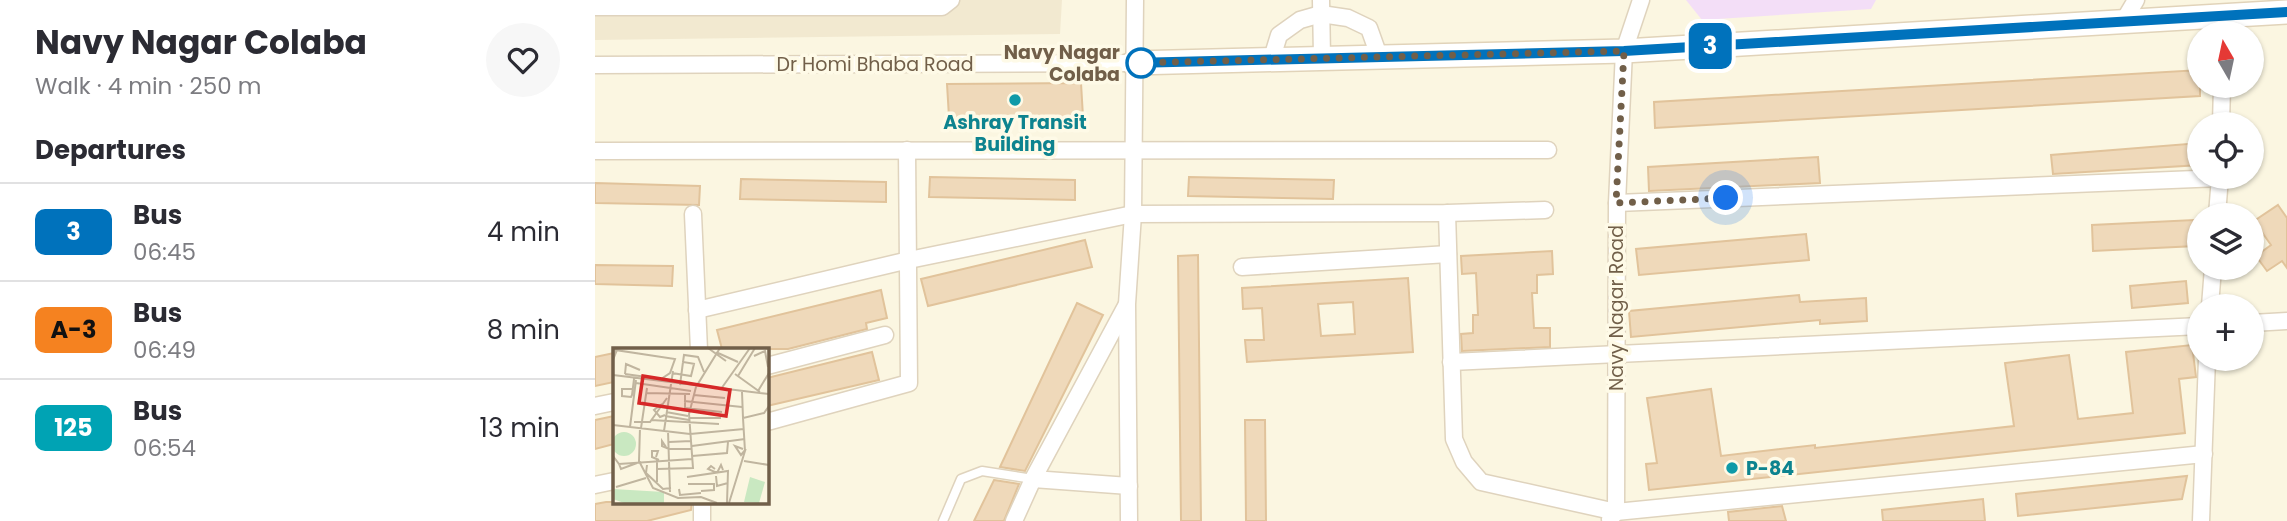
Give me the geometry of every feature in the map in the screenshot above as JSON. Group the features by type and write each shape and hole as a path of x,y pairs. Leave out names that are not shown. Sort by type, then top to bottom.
{"street":[{"path":"595,7 942,6 951,0"},
{"path":"1129,521 1127,304 1133,215 1135,0"},
{"name":"Navy Nagar Road","path":"1612,516 1616,203 1624,51 1641,0"},
{"path":"2123,22 2136,0"},
{"path":"1321,7 1369,28 1379,56"},
{"path":"1321,7 1322,57"},
{"path":"1272,58 1279,35 1321,7"},
{"name":"Dr Homi Bhaba Road","path":"2243,21 2287,12"},
{"name":"Dr Homi Bhaba Road","path":"595,65 1133,63 1624,51 2123,22 2187,24"},
{"path":"595,150 1548,150"},
{"path":"768,422 909,383 907,150"},
{"path":"1616,203 2187,178"},
{"path":"697,310 909,260 1133,215 1545,210"},
{"path":"1447,213 1454,439 1464,462 1481,482 1612,516 2204,454"},
{"path":"693,214 699,348"},
{"path":"1242,267 1448,254"},
{"path":"1014,521 1033,479 1127,304"},
{"path":"2264,322 2287,321"},
{"path":"1451,362 2187,327"},
{"path":"768,366 885,335"},
{"path":"2201,521 2207,371"},
{"path":"595,406 613,402"},
{"path":"1033,479 1129,486"},
{"path":"595,485 613,481"}],"lane":[{"path":"943,521 961,478 982,471 1033,479"}],"shaded area":[{"path":"595,0 1062,0 1060,34 595,40"},
{"path":"1686,0 1876,0 1871,9 1702,20"}],"building":[{"path":"2187,71 2187,97 1655,128 1654,102"},
{"name":"Ashray Transit Building","path":"1081,83 1083,117 949,117 947,84"},
{"path":"2187,144 2187,166 2053,174 2051,155"},
{"path":"1818,157 1820,183 1649,191 1648,167"},
{"path":"930,177 1075,180 1075,200 929,197"},
{"path":"1189,177 1334,180 1333,199 1188,196"},
{"path":"741,179 886,182 886,202 740,199"},
{"path":"595,183 700,186 699,205 595,203"},
{"path":"2278,205 2287,218 2287,268 2282,261 2267,271 2264,267 2264,250 2271,245 2264,235 2264,214"},
{"path":"2187,220 2187,246 2093,251 2092,225"},
{"path":"1806,234 1809,260 1639,275 1636,249"},
{"path":"1085,240 1092,267 928,306 921,279"},
{"path":"1552,251 1553,274 1537,275 1537,293 1532,293 1534,328 1550,328 1550,347 1462,351 1461,334 1473,333 1473,315 1478,315 1476,273 1462,274 1461,256"},
{"path":"1198,255 1201,521 1181,521 1178,256"},
{"path":"595,265 673,266 672,286 595,284"},
{"path":"1408,278 1413,352 1247,362 1245,340 1264,340 1262,308 1243,309 1242,288","holes":["1353,302 1355,334 1321,336 1318,304"]},
{"path":"2186,281 2187,303 2132,308 2130,286"},
{"path":"881,290 887,318 866,323 867,329 788,349 722,348 717,330"},
{"path":"1799,295 1800,302 1866,298 1867,321 1820,324 1820,320 1631,337 1629,311"},
{"path":"1077,303 1103,315 1025,471 1000,467"},
{"path":"2187,346 2187,371 2195,371 2196,377 2179,379 2185,433 1649,490 1646,464 1657,463 1647,398 1711,389 1721,456 1815,445 1815,448 2014,426 2005,363 2069,355 2078,419 2133,413 2126,352"},
{"path":"872,352 879,380 768,406 768,378"},
{"path":"613,353 613,382 595,386 595,357"},
{"path":"613,416 613,444 595,449 595,420"},
{"path":"1245,420 1265,420 1266,521 1246,521"},
{"path":"2187,476 2182,499 2018,516 2016,494"},
{"path":"994,480 1019,484 1004,521 974,521"},
{"path":"1983,499 1985,521 1883,521 1882,510"},
{"path":"595,504 692,504 691,510 647,521 595,521"},
{"path":"1782,506 1786,521 1729,521 1728,512"}],"bus line":[{"name":"3","path":"1133,63 1624,51 2287,12"}],"place":[{"name":"Navy Nagar Colaba","path":"1141,63"},
{"name":"Ashray Transit Building","path":"1015,100"},
{"name":"P-84","path":"1732,468"}],"route":[{"path":"1141,63 1133,63 1624,51 1616,203 1726,198"}]}
